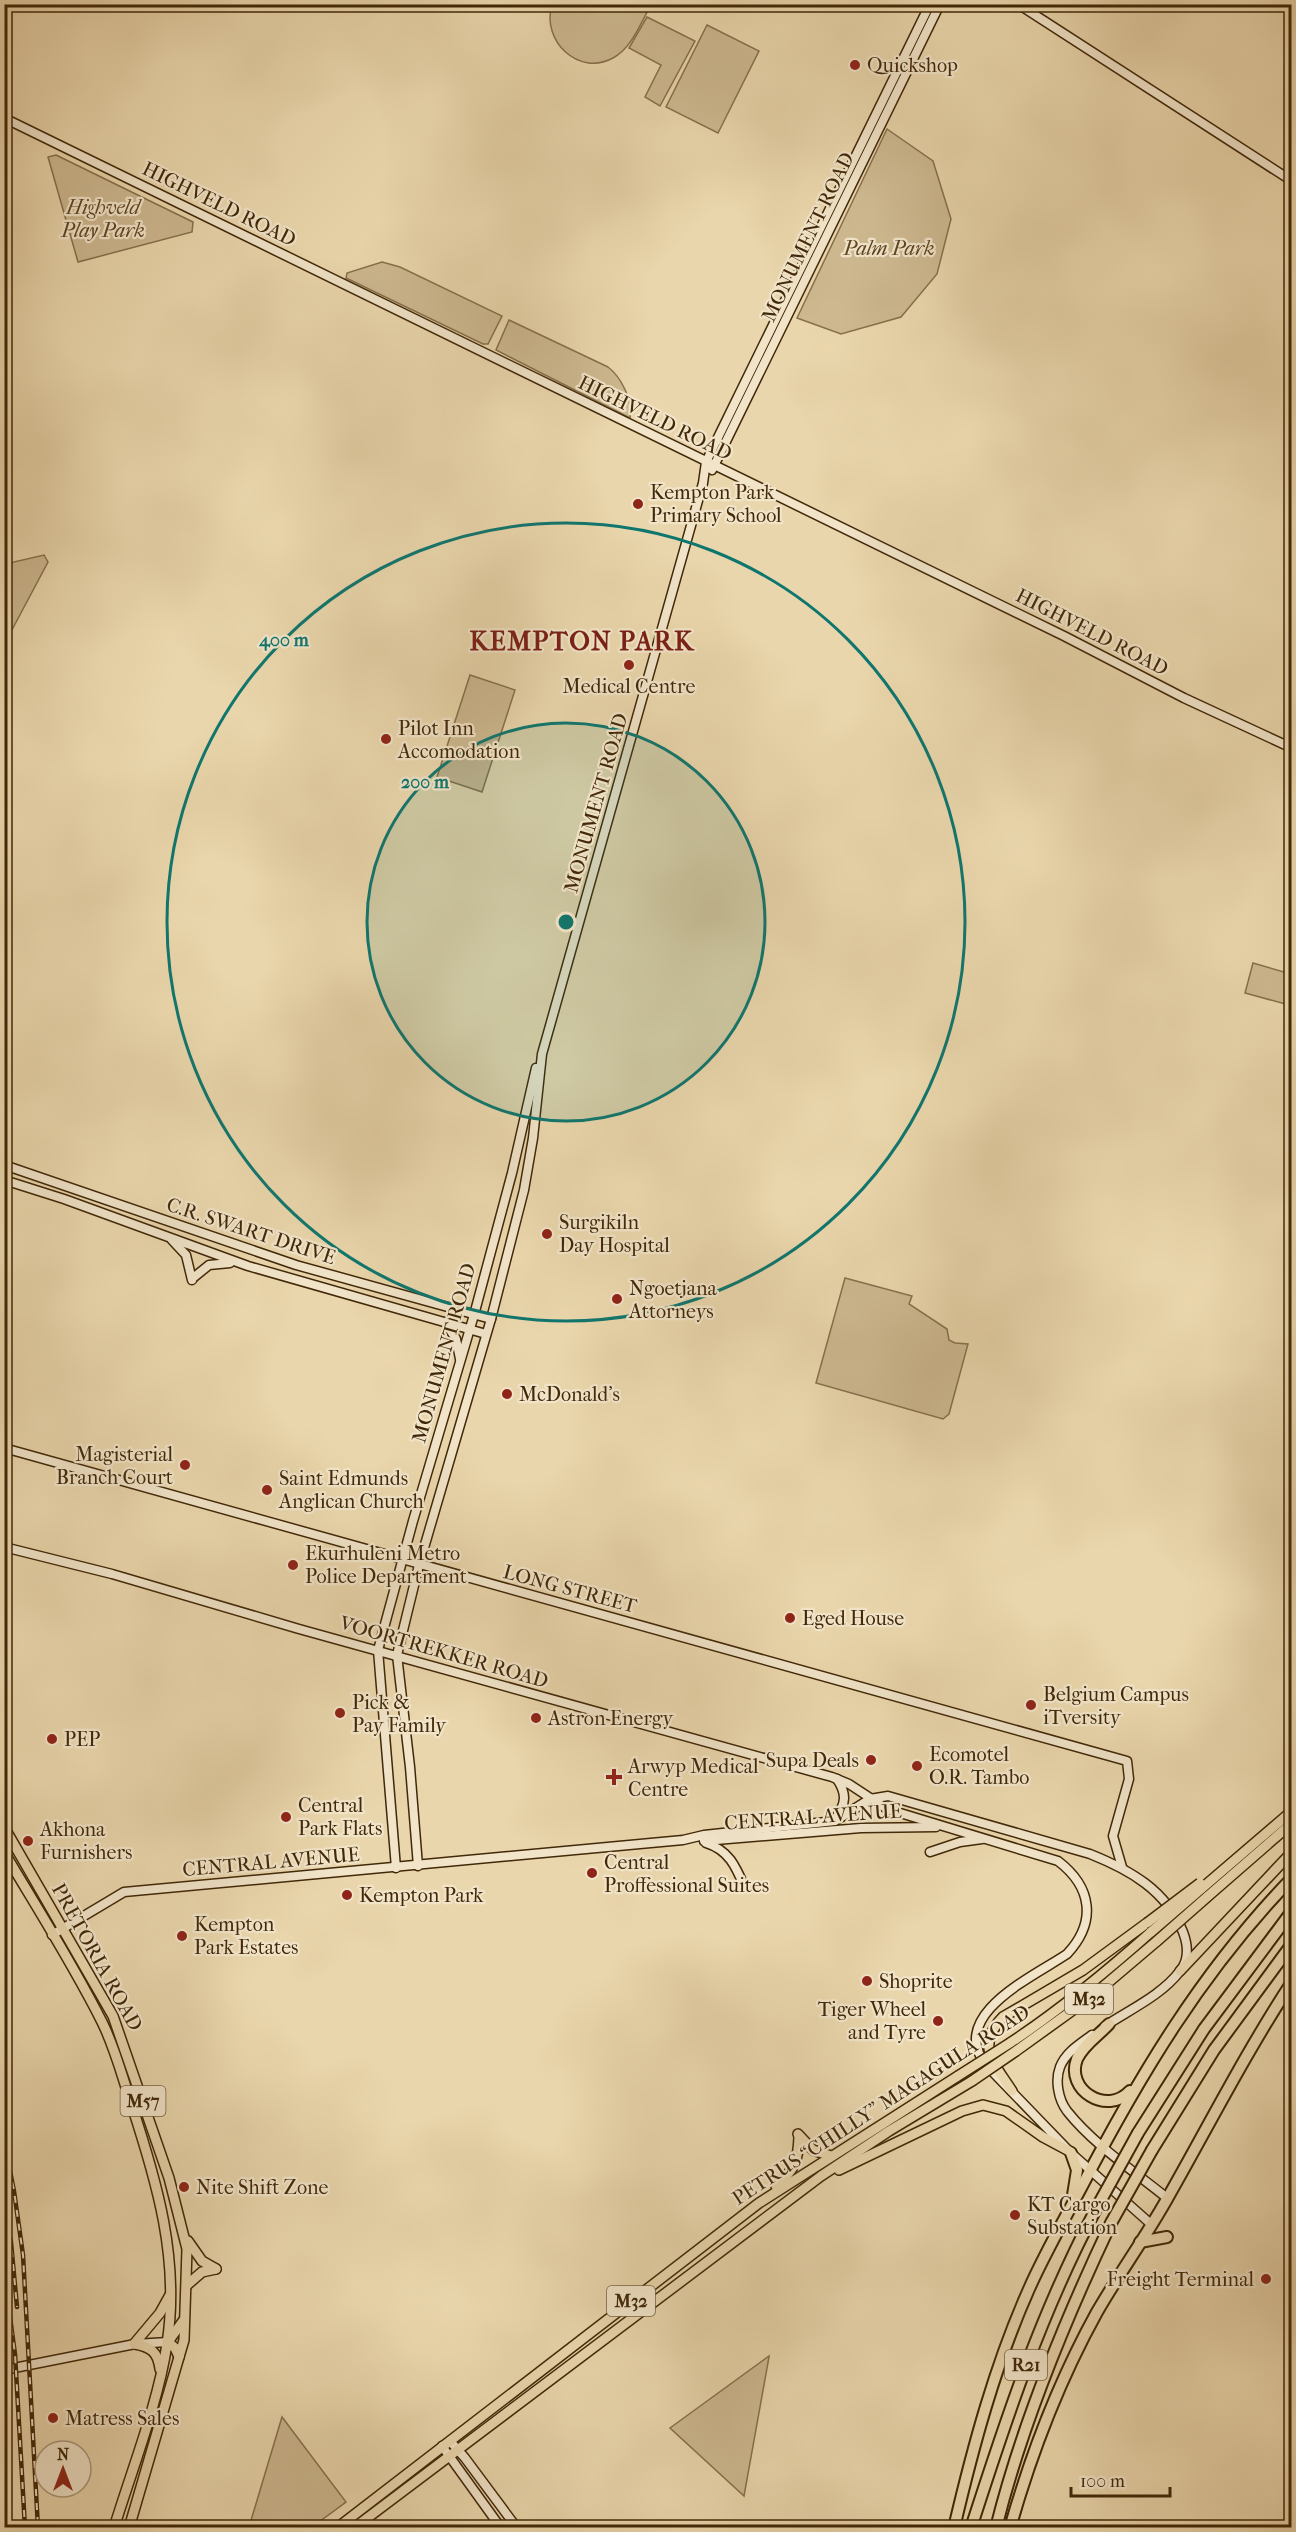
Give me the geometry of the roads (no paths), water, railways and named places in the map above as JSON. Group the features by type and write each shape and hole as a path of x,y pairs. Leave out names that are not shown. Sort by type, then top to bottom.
{"highway":[{"path":"1109,2024 1087,2044 1077,2058 1075,2074 1086,2093 1103,2101 1120,2099 1128,2092 1215,1968 1292,1878"},
{"name":"R21","path":"971,2528 1003,2425 1037,2333 1066,2267 1096,2209 1138,2133 1203,2029 1292,1911"},
{"name":"R21","path":"996,2528 1023,2436 1084,2280 1112,2223 1152,2150 1214,2050 1292,1944"},
{"path":"1010,2528 1039,2440 1078,2347 1152,2225 1238,2070 1292,1982"},
{"path":"954,2528 976,2443 1005,2352 1028,2290 1090,2169 1148,2065"},
{"path":"1070,2207 1077,2170 1071,2152"},
{"path":"1140,2242 1167,2237"}],"main road":[{"name":"MONUMENT ROAD","path":"418,1866 410,1767 397,1655 419,1564 491,1319 526,1178 540,1063 703,483 930,4"},
{"name":"MONUMENT ROAD","path":"711,464 940,4"},
{"path":"1018,4 1292,181"},
{"name":"HIGHVELD ROAD","path":"4,118 1053,631 1184,698 1292,748"},
{"name":"MONUMENT ROAD","path":"396,1868 378,1650 474,1315 512,1173 534,1075 540,1063"},
{"name":"C.R. SWART DRIVE","path":"4,1165 277,1259 491,1319"},
{"name":"C.R. SWART DRIVE","path":"4,1180 64,1198 248,1266 486,1334"},
{"path":"168,1236 186,1255 193,1279 203,1268 217,1262 248,1266"},
{"path":"445,1322 456,1339 460,1362"},
{"name":"LONG STREET","path":"4,1448 1127,1761 1129,1779 1113,1836 1122,1867"},
{"name":"VOORTREKKER ROAD","path":"4,1546 73,1563 837,1779 849,1784 887,1809 946,1827"},
{"path":"835,1821 845,1806 842,1787 837,1779"},
{"path":"741,1836 835,1821 870,1799 888,1796 1090,1854 1122,1867 1148,1884 1167,1902 1180,1923 1186,1940 1186,1961 1180,1971"},
{"name":"PETRUS “CHILLY” MAGAGULA ROAD","path":"1203,1890 1292,1811"},
{"name":"PETRUS “CHILLY” MAGAGULA ROAD","path":"337,2528 759,2203 958,2076 1013,2047 1092,1996 1152,1932 1203,1890 1292,1823"},
{"name":"CENTRAL AVENUE","path":"52,1935 124,1892 683,1840 894,1826 946,1827"},
{"name":"PRETORIA ROAD","path":"4,1827 113,2016 169,2178 187,2249 186,2316 179,2360 129,2528"},
{"path":"946,1827 1058,1861 1072,1872 1083,1889 1087,1901 1085,1924 1077,1944 1067,1954 993,2004 975,2036 978,2054 1071,2152 1152,2225"},
{"name":"CENTRAL AVENUE","path":"683,1840 697,1841 741,1836"},
{"path":"930,1852 960,1842 985,1839"},
{"path":"697,1841 723,1850 735,1864 745,1888"},
{"name":"PRETORIA ROAD","path":"4,1852 112,2043 160,2195 167,2232 171,2293 168,2342 161,2374 114,2528"},
{"path":"1167,2198 1103,2146 1067,2110 1060,2096 1058,2083 1060,2068 1066,2056 1076,2046 1166,1985 1292,1852"},
{"path":"1012,2091 988,2050 988,2039 992,2028 1003,2017 1152,1932 1203,1890"},
{"name":"PETRUS “CHILLY” MAGAGULA ROAD","path":"354,2528 822,2176 889,2131 972,2081 1013,2047"},
{"path":"822,2176 840,2170 962,2111 983,2105 1006,2111 1043,2137 1071,2152"},
{"path":"759,2203 792,2170 798,2158 799,2136 813,2150 831,2156"},
{"path":"184,2234 198,2257 216,2269 202,2272 187,2285"},
{"path":"134,2344 160,2313 171,2293"},
{"path":"168,2342 178,2331 186,2316"},
{"path":"4,2370 134,2344 168,2342 175,2348 179,2360"},
{"path":"134,2344 153,2350 159,2362 161,2374"},
{"path":"446,2443 457,2449 517,2528"},
{"path":"446,2443 448,2456 501,2528"},
{"path":"486,2508 497,2500"}],"railway":[{"path":"4,2141 23,2255 38,2528"},
{"path":"4,2209 11,2242 17,2307"},
{"path":"4,2273 15,2354 25,2528"}],"place":[{"name":"Quickshop","path":"855,65"},
{"name":"Kempton Park Primary School","path":"638,504"},
{"name":"Medical Centre","path":"629,665"},
{"name":"Pilot Inn Accomodation","path":"386,739"},
{"name":"Surgikiln Day Hospital","path":"547,1234"},
{"name":"Ngoetjana Attorneys","path":"617,1299"},
{"name":"McDonald's","path":"507,1394"},
{"name":"Magisterial Branch Court","path":"185,1465"},
{"name":"Saint Edmunds Anglican Church","path":"267,1490"},
{"name":"Ekurhuleni Metro Police Department","path":"293,1565"},
{"name":"Eged House","path":"790,1618"},
{"name":"Belgium Campus iTversity","path":"1031,1705"},
{"name":"Pick & Pay Family","path":"340,1713"},
{"name":"Astron Energy","path":"536,1718"},
{"name":"PEP","path":"52,1739"},
{"name":"Supa Deals","path":"871,1760"},
{"name":"Ecomotel O.R. Tambo","path":"917,1766"},
{"name":"Arwyp Medical Centre","path":"614,1777"},
{"name":"Central Park Flats","path":"286,1817"},
{"name":"Akhona Furnishers","path":"28,1841"},
{"name":"Central Proffessional Suites","path":"592,1873"},
{"name":"Kempton Park","path":"347,1895"},
{"name":"Kempton Park Estates","path":"182,1936"},
{"name":"Shoprite","path":"867,1981"},
{"name":"Tiger Wheel and Tyre","path":"938,2021"},
{"name":"Nite Shift Zone","path":"184,2187"},
{"name":"KT Cargo Substation","path":"1015,2215"},
{"name":"Freight Terminal","path":"1266,2279"},
{"name":"Matress Sales","path":"53,2418"}],"district":[{"name":"KEMPTON PARK","path":"582,641"}],"park label":[{"name":"Highveld Play Park","path":"103,218"},
{"name":"Palm Park","path":"889,248"}]}
